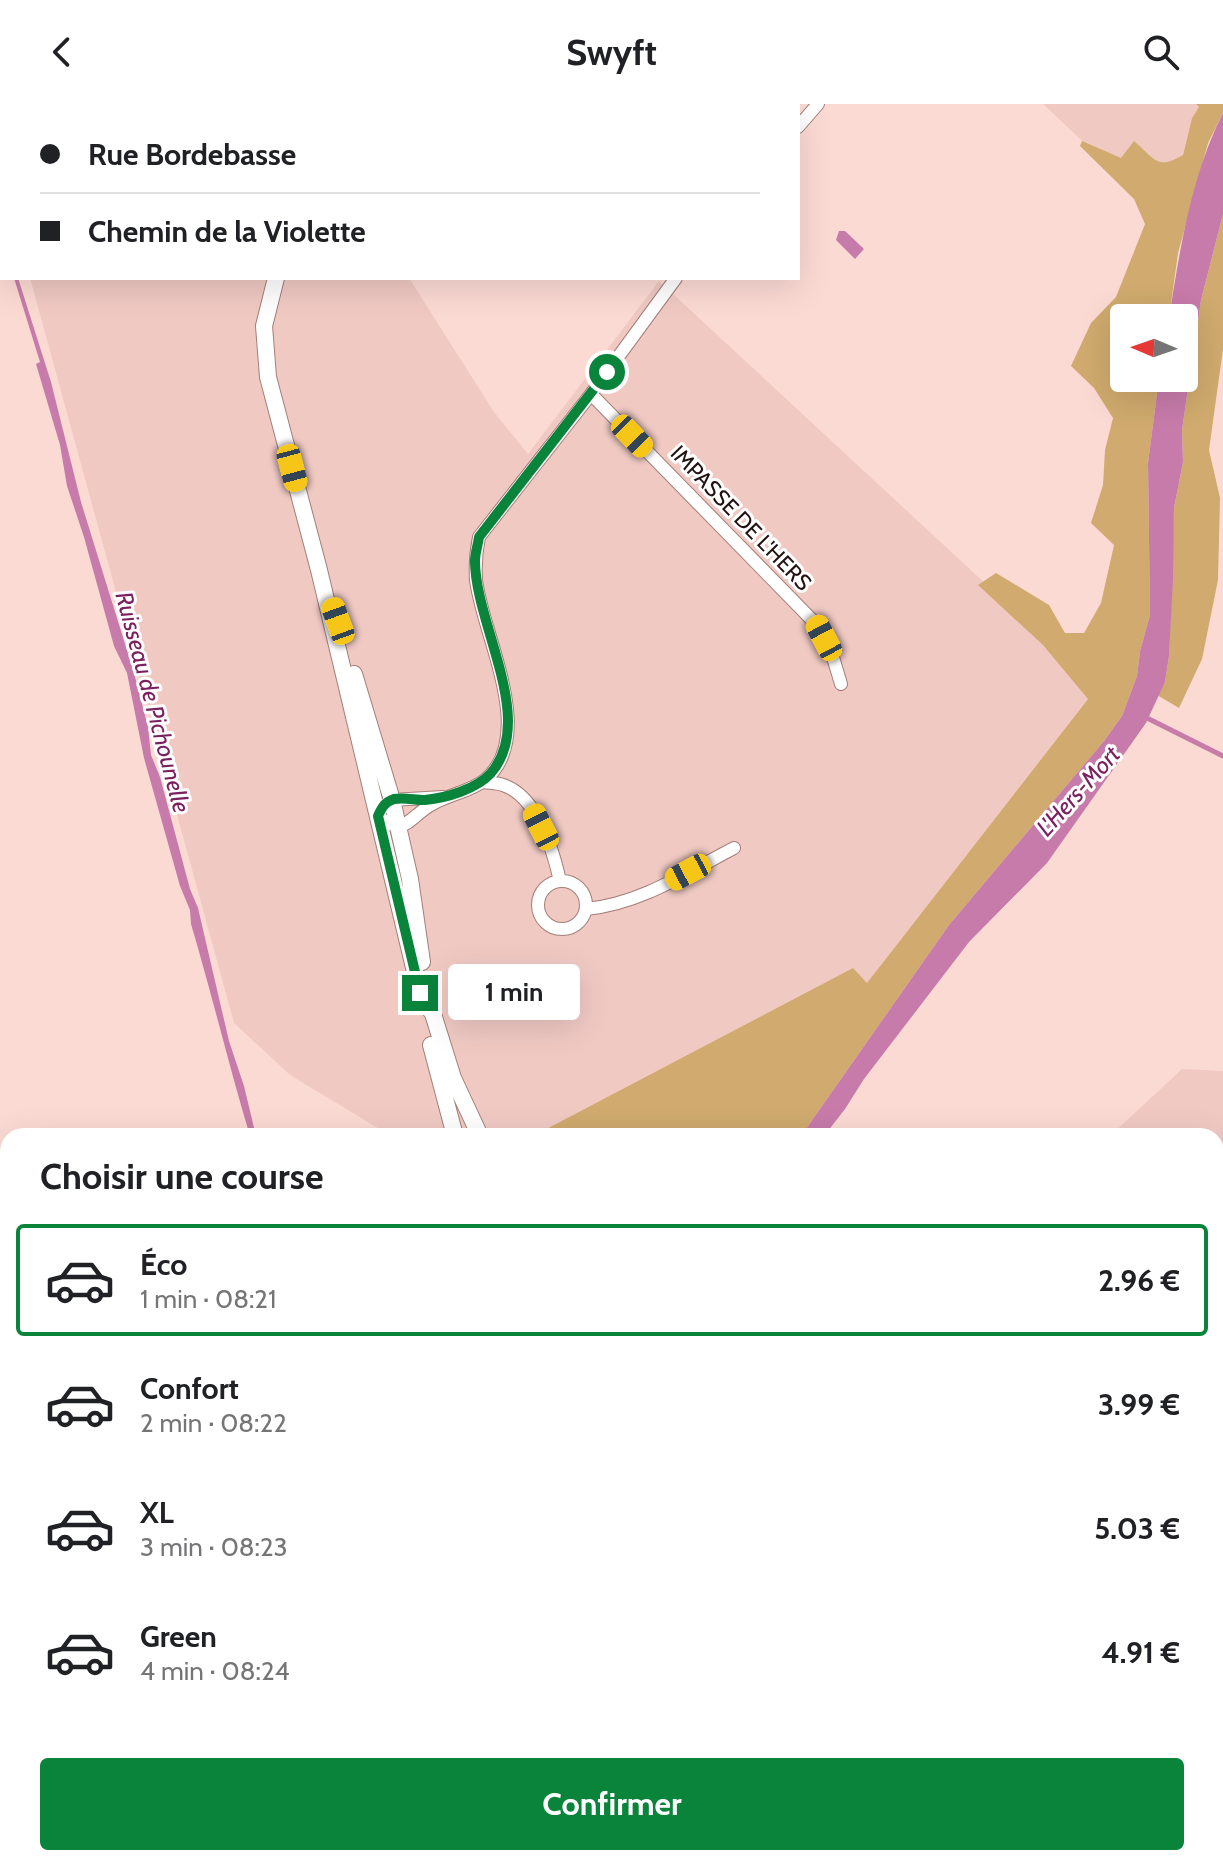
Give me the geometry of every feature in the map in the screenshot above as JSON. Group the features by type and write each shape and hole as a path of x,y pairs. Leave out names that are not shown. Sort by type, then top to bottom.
{"street":[{"path":"800,125 818,104"},
{"path":"276,280 264,326 268,377 319,570 420,993 423,1018 453,1128"},
{"path":"484,782 506,749 509,732 507,707 477,584 475,559 479,537 591,394 675,280"},
{"name":"IMPASSE DE L'HERS","path":"591,394 815,623 832,654 841,684"},
{"path":"319,570 338,621 392,800 431,1011 453,1078 476,1128"},
{"path":"378,816 389,825 398,827 408,824 443,797 484,782 502,784 529,802 554,852 560,881"},
{"path":"378,816 384,805 392,800 443,797"},
{"path":"586,909 620,905 642,896 734,848"},
{"path":"560,881 576,886 586,900 582,919 574,927 563,930 544,922 538,913 537,902 549,884 560,881"},
{"path":"420,993 431,1011"}],"shaded area":[{"path":"1043,104 1196,104 1199,107 1192,118 1166,220"},
{"path":"1196,104 1223,104 1223,113 1208,143 1178,253 1171,304 1110,304 1110,392 1157,392 1148,463 1150,615 1137,676 1122,716 949,925 807,1128 548,1128 853,968 867,983 1088,699 1043,645 978,585 996,573 1049,605 1065,633 1084,633 1101,603 1114,545 1091,523 1103,485 1105,450 1113,418 1094,388 1071,366 1091,323 1116,297 1145,224 1134,199 1080,146 1082,141 1121,158 1134,141 1151,157 1167,162 1183,155 1192,118 1199,107"},
{"path":"1223,214 1223,349 1209,450 1220,498 1218,580 1202,659 1179,708 1157,695 1165,682 1169,656 1174,508 1183,462 1182,430 1188,392 1198,392 1201,300"},
{"path":"31,280 410,280 494,412 528,454 659,281 1097,687 867,983 853,968 548,1128 378,1128 290,1075 234,1023"},
{"path":"1182,1069 1223,1071 1223,1128 1119,1128"}],"water":[{"path":"1223,113 1223,214 1198,321 1198,304 1171,304 1182,239 1203,162"},
{"path":"839,231 845,231 864,249 855,259 836,240"},
{"path":"15,280 19,280 51,382 81,502 134,673 148,727 151,755 198,908 229,1041 254,1128 248,1128 242,1110 191,924 190,910 180,886 144,758 127,673 114,646 67,486 60,445 36,364 40,362"},
{"name":"L'Hers-Mort","path":"1157,392 1188,392 1182,430 1183,462 1174,508 1169,656 1165,682 1146,723 1047,863 969,942 830,1128 807,1128 949,925 1122,716 1137,676 1150,615 1148,463"}],"waterway":[{"path":"1145,717 1223,756"}],"route":[{"path":"420,993 378,816 384,805 392,800 443,797 484,782 506,749 509,732 507,707 477,584 475,559 479,537 607,372"}],"water label":[{"name":"Ruisseau de Pichounelle","path":"153,702"}]}
